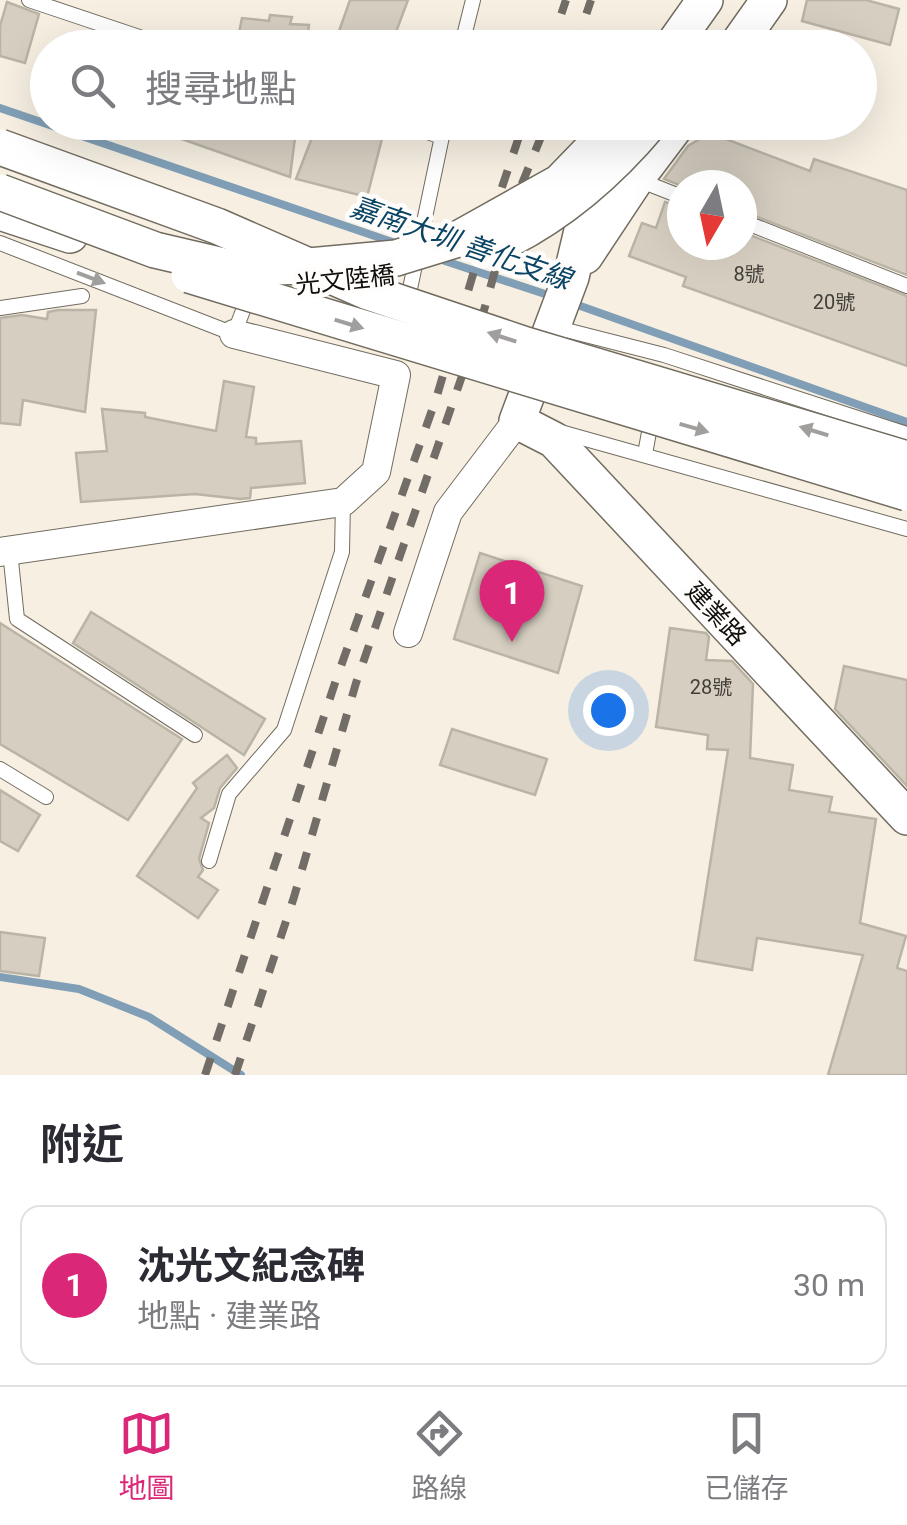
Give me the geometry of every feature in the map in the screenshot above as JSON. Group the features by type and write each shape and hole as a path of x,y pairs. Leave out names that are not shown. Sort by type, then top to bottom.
{"street":[{"path":"661,30 682,0"},
{"path":"684,30 705,0"},
{"path":"720,30 741,0"},
{"path":"748,30 769,0"},
{"name":"光文陸橋","path":"0,192 154,250 232,268 310,266 396,258 458,239 560,182 601,140"},
{"path":"408,633 448,512 517,421 571,278 603,140"},
{"name":"光文陸橋","path":"0,212 189,275 230,284 294,287 424,272 488,250 536,224 592,184 634,140"},
{"path":"571,278 665,140"},
{"path":"0,147 217,226 368,292 526,345 907,459"},
{"path":"596,169 636,179"},
{"path":"189,275 907,494"},
{"path":"5,551 343,502 376,472 396,375 234,334"},
{"name":"建業路","path":"517,421 554,440 907,816"}],"lane":[{"path":"28,0 118,30"},
{"path":"466,30 473,0"},
{"path":"0,135 178,196 258,228 269,242 234,334 0,243"},
{"path":"396,375 411,276 441,140"},
{"path":"636,179 667,191"},
{"path":"757,227 907,286"},
{"path":"0,308 82,296"},
{"path":"552,326 664,355 907,434"},
{"path":"645,454 664,355"},
{"path":"517,421 907,529"},
{"path":"209,861 229,794 284,730 342,552 343,502"},
{"path":"5,551 17,619 195,735"},
{"path":"0,769 46,797"}],"building":[{"path":"350,0 408,0 397,30 339,30"},
{"path":"807,0 866,0 899,9 890,45 877,41 877,30 835,30 802,21"},
{"path":"7,2 39,14 34,30 30,30 25,63 0,56 0,26"},
{"path":"270,15 292,17 290,24 309,25 308,30 240,30 242,18 269,21"},
{"path":"185,140 295,140 290,177"},
{"path":"311,140 382,140 367,197 296,179"},
{"path":"698,140 728,140 810,171 814,159 907,190 907,275 757,217 757,170 671,170 688,146"},
{"path":"667,203 667,260 757,260 757,238 907,296 907,366 683,286 686,277 629,256 642,223 656,228"},
{"path":"96,310 85,412 23,400 20,425 0,423 0,318 22,315 47,319 48,312"},
{"path":"224,381 254,387 246,437 256,438 256,444 301,441 305,483 251,488 250,498 240,499 195,494 81,502 76,453 107,451 102,409 145,413 145,417 216,431"},
{"path":"480,553 582,586 558,673 454,639"},
{"path":"91,612 265,719 244,755 73,643"},
{"path":"0,623 182,739 128,820 0,744"},
{"path":"670,628 706,633 706,660 732,661 753,684 750,758 793,765 789,790 832,797 829,812 876,819 860,923 906,936 897,968 907,971 907,1075 828,1075 863,955 757,938 752,970 695,960 728,750 707,749 708,735 656,727"},
{"path":"844,666 907,680 907,786 835,709"},
{"path":"452,729 547,759 535,795 440,765"},
{"path":"227,755 237,768 220,788 214,808 201,818 209,823 199,859 203,870 198,877 218,890 198,918 137,876 197,788 193,783"},
{"path":"0,790 40,815 18,851 0,841"},
{"path":"0,932 45,938 39,976 0,971"}],"waterway":[{"name":"嘉南大圳 善化支線","path":"0,108 30,118"},
{"name":"嘉南大圳 善化支線","path":"94,140 398,244"},
{"name":"嘉南大圳 善化支線","path":"439,259 554,297"},
{"name":"嘉南大圳 善化支線","path":"572,303 907,422"},
{"path":"0,977 79,989 149,1017 241,1075"}],"railway":[{"path":"556,30 566,0"},
{"path":"581,30 591,0"},
{"path":"205,1075 336,680 436,399 518,140"},
{"path":"235,1075 294,897 356,683 481,321 513,206 540,140"}],"place":[{"name":"沈光文紀念碑","path":"512,642"}]}
